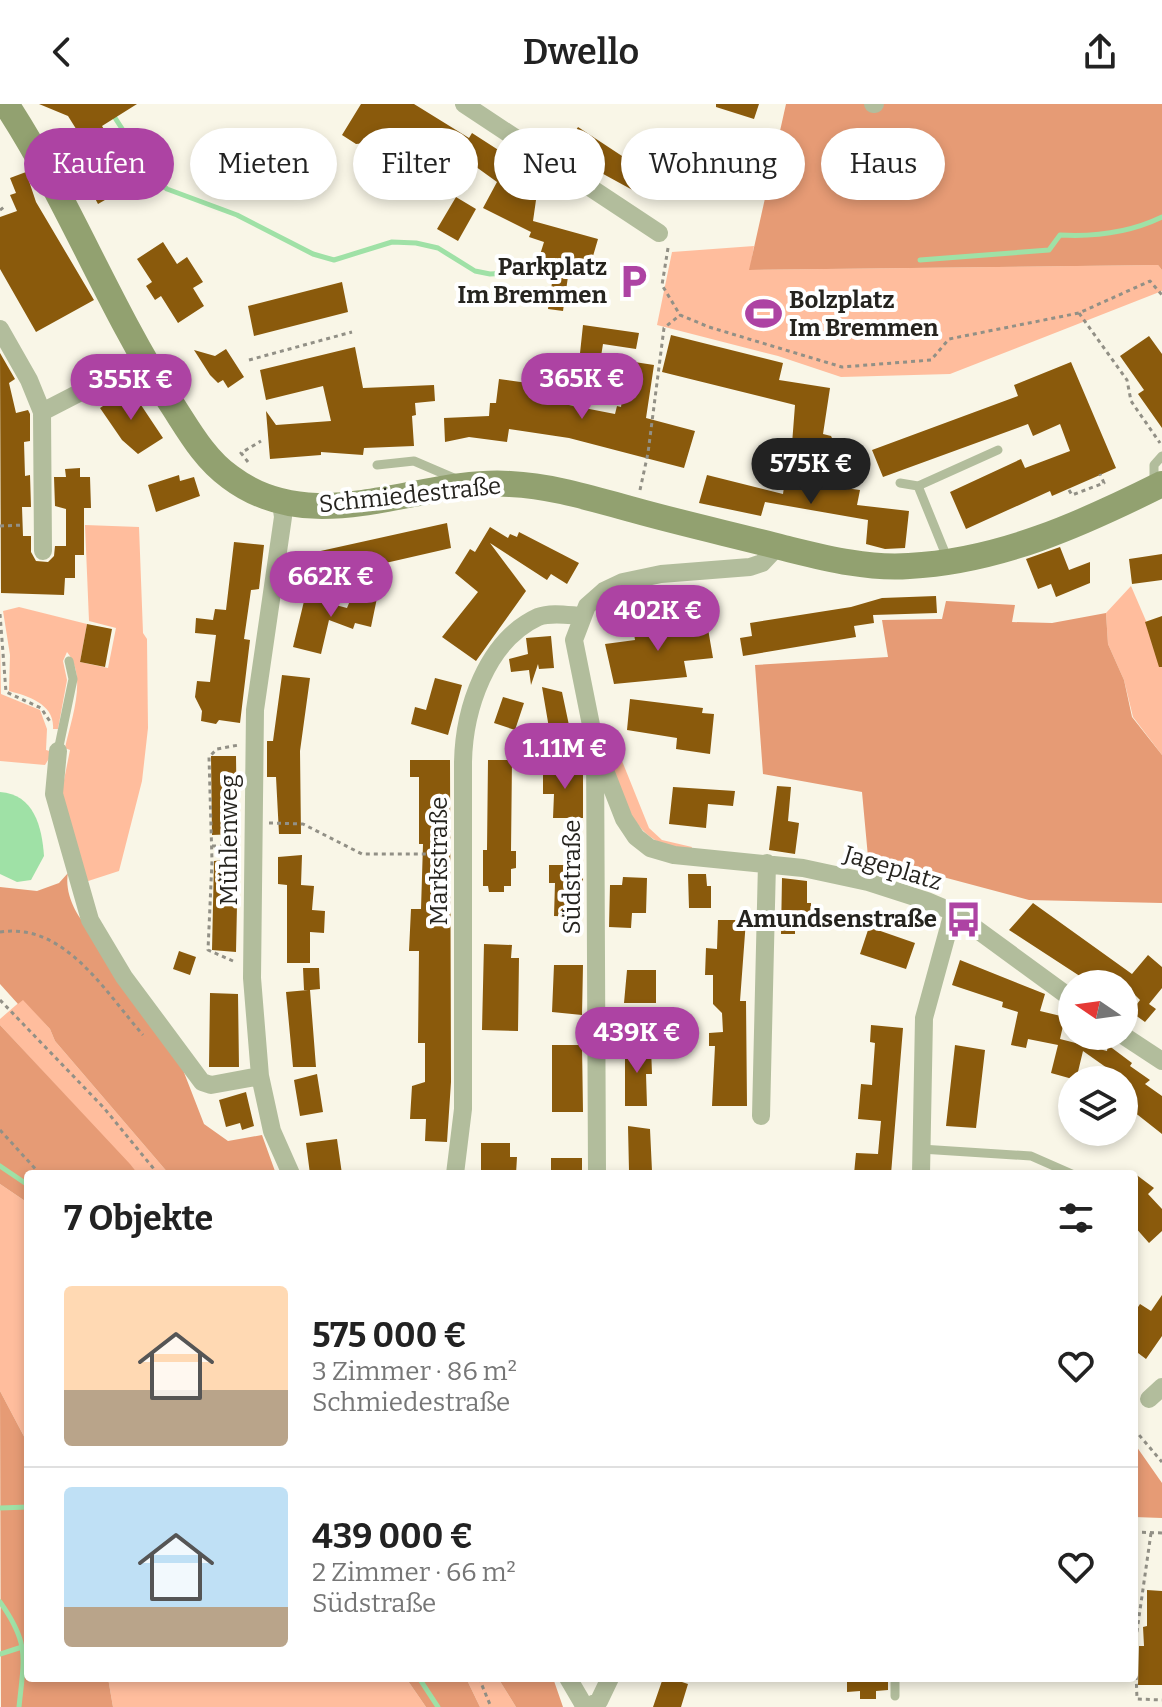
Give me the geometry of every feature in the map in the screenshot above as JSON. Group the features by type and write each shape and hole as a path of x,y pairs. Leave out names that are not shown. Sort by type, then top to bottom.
{"main road":[{"name":"Schmiedestraße","path":"6,104 143,360 217,466 243,487 281,503 317,507 376,501 471,484 541,486 778,546 878,566 950,563 1022,545 1076,525 1158,486"}],"street":[{"path":"464,104 659,233"},
{"path":"0,329 42,412 43,551"},
{"path":"42,412 143,360"},
{"name":"Mühlenweg","path":"281,503 283,517 259,679 254,742 252,966 254,1037 260,1076 272,1131 289,1170"},
{"path":"581,616 604,591 647,577 750,567 768,558 778,546"},
{"name":"Markstraße","path":"455,1170 463,1109 463,762 467,720 491,664 523,626 540,616 581,616"},
{"name":"Südstraße","path":"581,616 574,640 595,745 597,1170"},
{"name":"Jageplatz","path":"595,745 624,819 644,844 674,855 767,863 868,882 953,912 1058,989"},
{"path":"58,751 54,794 84,904 107,952 202,1082 211,1085 260,1076"},
{"path":"761,1116 767,863"},
{"path":"921,1170 924,1018 953,912"},
{"path":"1138,1045 1162,1061"},
{"path":"570,1682 586,1707 599,1701 608,1682"}],"lane":[{"path":"900,483 918,486 998,450"},
{"name":"Schmiedestraße","path":"1158,486 1153,471 1162,456"},
{"path":"377,465 414,461 471,484"},
{"path":"918,486 950,563"},
{"path":"58,751 73,679 69,661"},
{"path":"921,1149 1031,1156 1063,1170"},
{"path":"895,1682 895,1696"}],"path":[{"path":"659,233 669,241 662,285 680,315 709,327 842,367 931,360 949,339 1079,313 1150,281 1162,295"},
{"path":"1079,313 1127,380 1131,401 1162,447"},
{"path":"635,510 648,453 664,328 680,315"},
{"path":"249,360 352,332"},
{"path":"241,453 261,441"},
{"path":"1069,490 1072,495 1104,483 1100,474"},
{"path":"0,526 42,525"},
{"path":"0,614 6,692 45,711 52,729 50,749 58,751"},
{"path":"252,966 210,954 208,950 212,846 209,757 217,749 254,742"},
{"path":"271,823 303,824 362,854 450,854"},
{"path":"212,846 253,846"},
{"path":"0,932 11,930 42,937 71,952"},
{"path":"0,1000 104,1108 155,1170"},
{"path":"0,1130 36,1170"},
{"path":"1138,1434 1162,1462"},
{"path":"1138,1532 1162,1533"},
{"path":"1138,1624 1151,1533"},
{"path":"481,1682 491,1707"},
{"path":"1135,1682 1137,1699 1162,1700"}],"shaded area":[{"path":"786,104 1162,104 1162,270 1158,265 749,270 765,200 805,200 805,128 781,128"},
{"path":"754,246 750,270 1158,265 1162,270 1162,291 950,374 841,377 778,356 657,325 672,252"},
{"path":"85,525 139,527 143,633 147,639 148,728 142,781 119,871 82,883 62,790 70,750 65,748 76,698 73,662 67,652 63,661 67,680 58,729 53,729 50,713 45,707 9,691 10,655 3,611 19,607 87,624 80,662 108,668 116,628 89,621"},
{"path":"1131,586 1162,658 1162,755 1133,717 1124,680 1108,644 1106,613"},
{"path":"946,601 1015,605 1012,622 1052,623 1106,613 1108,644 1124,680 1132,717 1162,755 1162,903 1029,900 868,857 862,792 763,774 755,665 888,657 882,620 942,619"},
{"path":"0,642 1,694 40,710 47,729 46,750 53,752 45,765 0,761"},
{"path":"606,746 616,746 649,828 662,840 692,847 691,850 659,842 636,822 623,798"},
{"path":"0,792 21,799 28,805 38,824 44,856 31,880 17,882 0,874"},
{"path":"68,873 68,889 77,913 178,1057 204,1124 228,1141 262,1135 275,1170 166,1170 55,1041 50,1029 23,1000 18,1004 0,984 0,887 37,891 59,883"},
{"path":"23,999 166,1170 134,1170 0,1025 0,1019"},
{"path":"0,1025 135,1170 24,1170 24,1200 0,1184"},
{"path":"0,1184 24,1200 24,1436 0,1391"},
{"path":"0,1391 24,1436 24,1682 109,1682 113,1707 1,1707"},
{"path":"1138,1449 1162,1483 1162,1518 1138,1517"},
{"path":"109,1682 409,1682 426,1707 113,1707"},
{"path":"409,1682 468,1682 480,1707 426,1707"},
{"path":"468,1682 500,1682 516,1707 480,1707"},
{"path":"500,1682 554,1682 563,1707 516,1707"}],"building":[{"path":"39,104 137,104 103,128 76,128 68,116"},
{"path":"361,104 414,104 453,128 353,128 353,142 342,135"},
{"path":"716,104 759,104 754,119 716,107"},
{"path":"478,137 494,147 494,180 478,168"},
{"path":"605,145 621,155 621,184 605,175"},
{"path":"24,173 24,200 35,200 94,300 36,332 0,269 0,217 17,211 10,195 16,193 10,178"},
{"path":"494,188 494,200 536,200 533,221 598,239 591,263 578,259 577,265 570,263 563,311 548,309 555,263 539,258 544,242 529,237 531,232 483,208"},
{"path":"454,200 461,200 476,209 458,241 437,229"},
{"path":"163,242 177,264 187,257 203,282 193,288 204,306 178,323 161,296 155,300 146,286 152,282 137,259"},
{"path":"342,282 348,312 254,336 248,306"},
{"path":"583,325 639,333 636,349 603,344 598,375 578,372"},
{"path":"671,335 783,363 779,380 830,388 823,434 831,436 839,452 861,445 866,458 833,469 823,449 792,444 795,405 662,372"},
{"path":"1149,336 1162,354 1162,428 1138,394 1144,390 1120,356"},
{"path":"355,347 363,388 434,385 435,401 415,403 416,415 412,416 414,446 364,448 363,455 321,452 321,455 270,459 266,411 276,425 331,421 323,386 266,400 260,370"},
{"path":"226,349 244,377 228,388 223,380 218,383 210,375 194,350 215,356"},
{"path":"0,353 15,379 9,383 16,413 28,410 30,414 30,441 24,442 25,476 30,475 31,507 22,507 23,536 31,536 31,552 36,561 48,562 54,556 55,546 66,546 66,509 55,506 54,477 66,477 65,469 80,468 80,477 90,477 91,508 84,508 84,555 75,555 75,578 65,578 64,595 1,593"},
{"path":"628,361 654,365 646,418 695,431 684,468 569,438 509,429 507,442 469,437 445,442 444,418 489,416 490,403 496,403 499,379 535,384 533,398 615,414 617,406 621,407"},
{"path":"1071,362 1116,468 1052,496 1050,491 966,529 950,492 1021,459 1025,468 1070,451 1060,424 1033,436 1028,424 883,477 872,450 1018,396 1014,385"},
{"path":"120,390 129,403 137,399 163,438 138,454 122,440 100,408 103,406 101,402"},
{"path":"179,475 180,481 194,477 200,496 156,512 148,485"},
{"path":"707,475 783,494 785,480 860,490 857,505 909,511 905,548 885,549 866,544 868,520 765,502 761,516 699,503"},
{"path":"447,523 451,548 320,578 316,552"},
{"path":"490,527 508,538 510,534 517,537 519,532 579,563 567,584 551,574 547,580 490,543 526,591 476,661 442,637 478,592 455,573 470,549 475,552"},
{"path":"234,542 264,545 259,589 251,590 244,639 250,640 240,723 219,720 216,724 201,721 202,711 195,697 197,681 210,682 216,635 195,633 196,618 213,620 215,609 226,610"},
{"path":"1060,547 1069,570 1090,562 1090,583 1056,597 1051,584 1038,589 1026,559"},
{"path":"1162,554 1162,580 1132,584 1129,559"},
{"path":"354,591 377,598 371,627 355,623 353,629 329,620 321,654 293,647 305,597 347,608"},
{"path":"936,596 937,613 873,615 874,623 854,626 856,637 743,656 740,638 752,636 750,623 851,607 882,598"},
{"path":"1162,616 1162,667 1159,667 1145,622"},
{"path":"707,623 713,658 684,661 687,677 614,684 605,644 635,640 633,627 647,625 648,632"},
{"path":"87,624 112,629 105,667 80,662"},
{"path":"551,636 554,668 539,669 538,664 531,685 529,670 511,672 509,659 528,654 526,638"},
{"path":"282,675 310,678 300,751 301,834 279,834 276,777 267,777 267,741 273,741"},
{"path":"435,678 462,685 448,735 411,724 415,707 426,710"},
{"path":"542,687 562,692 570,730 564,726 549,728"},
{"path":"503,697 524,703 515,730 494,723"},
{"path":"630,699 703,708 702,713 714,714 710,754 676,749 677,738 627,730"},
{"path":"211,756 236,756 237,834 212,835"},
{"path":"410,760 450,760 451,1082 447,1142 425,1141 426,1119 410,1119 412,1086 425,1082 425,1043 418,1043 419,951 409,951 411,909 421,909 423,844 419,844 419,777 410,777"},
{"path":"488,760 512,760 511,851 516,851 516,868 511,869 511,886 504,886 504,892 489,892 488,886 483,886 483,850 487,850"},
{"path":"543,768 583,768 583,818 553,818 554,794 543,794"},
{"path":"777,786 791,787 788,821 799,823 795,854 769,850"},
{"path":"673,787 735,791 733,806 708,804 706,828 669,824"},
{"path":"302,855 301,885 314,886 312,910 325,911 324,933 310,932 310,963 287,963 287,885 278,884 278,857"},
{"path":"238,859 236,952 212,950 214,861"},
{"path":"549,865 583,865 583,917 554,916 555,883 549,883"},
{"path":"688,874 706,874 707,886 711,886 711,908 689,908"},
{"path":"623,877 647,878 646,913 632,913 631,928 609,927 610,885 622,885"},
{"path":"782,878 807,881 807,903 811,903 811,916 807,917 806,922 795,922 795,934 781,934"},
{"path":"1033,903 1126,970 1070,970 1009,930"},
{"path":"718,920 746,920 740,1001 746,1001 747,1106 712,1106 715,1046 709,1046 709,1033 723,1032 722,1013 713,1004 713,975 705,975 706,948 717,949"},
{"path":"869,927 915,943 906,969 860,954"},
{"path":"484,944 512,945 511,958 519,958 518,1031 482,1030"},
{"path":"179,951 196,957 190,975 173,969"},
{"path":"1148,955 1162,967 1162,988 1149,1004 1156,1009 1145,1022 1138,1017 1138,970 1135,970"},
{"path":"960,960 1045,994 1040,1011 1058,1015 1058,1045 1028,1039 1026,1048 1011,1045 1018,1012 1002,1007 1003,1002 952,985"},
{"path":"554,965 583,965 582,1015 552,1012"},
{"path":"303,968 319,968 320,989 310,990 316,1067 293,1067 286,992 308,990 304,990"},
{"path":"627,970 656,970 656,1003 624,1003"},
{"path":"210,993 238,994 239,1067 209,1067"},
{"path":"871,1025 903,1028 891,1170 854,1170 856,1153 878,1154 881,1121 858,1119 861,1084 872,1085 875,1043 870,1042"},
{"path":"552,1045 582,1045 583,1112 552,1112"},
{"path":"955,1045 985,1050 976,1128 946,1126"},
{"path":"1058,1045 1058,1050 1115,1050 1132,1063 1130,1066 1104,1066 1083,1051 1079,1066 1058,1066 1058,1075 1051,1073"},
{"path":"625,1047 651,1047 652,1074 646,1074 647,1106 625,1106"},
{"path":"1138,1072 1150,1080 1145,1084 1162,1096 1162,1134 1138,1115"},
{"path":"317,1074 323,1112 300,1116 294,1080"},
{"path":"246,1092 254,1126 242,1130 240,1123 226,1127 219,1100"},
{"path":"628,1126 650,1129 652,1170 629,1170"},
{"path":"337,1139 341,1170 309,1170 306,1143"},
{"path":"481,1143 510,1143 510,1157 517,1157 516,1170 481,1170"},
{"path":"551,1158 582,1158 582,1170 551,1170"},
{"path":"1138,1176 1154,1188 1148,1194 1162,1209 1162,1231 1149,1243 1138,1231"},
{"path":"1162,1295 1162,1336 1146,1359 1138,1353 1138,1307 1140,1304 1151,1311"},
{"path":"1147,1590 1162,1591 1162,1685 1138,1685 1139,1646 1144,1646 1143,1627 1147,1626"},
{"path":"662,1682 688,1684 681,1707 653,1707"},
{"path":"847,1682 888,1682 888,1690 876,1691 876,1699 860,1699 860,1691 847,1692"}],"waterway":[{"path":"106,104 154,178 167,189 237,215 313,254 334,260 392,242 416,243 438,248 475,271 490,274 583,269"},
{"path":"920,260 1049,250 1060,235 1112,233 1162,217"},
{"path":"0,1166 24,1182"},
{"path":"0,1508 24,1507"},
{"path":"0,1602 16,1629 23,1652 19,1707"},
{"path":"0,1654 22,1647"},
{"path":"422,1682 438,1707"}],"place":[{"name":"Parkplatz Im Bremmen","path":"633,281"},
{"name":"Bolzplatz Im Bremmen","path":"763,314"},
{"name":"Amundsenstraße","path":"963,919"}]}
